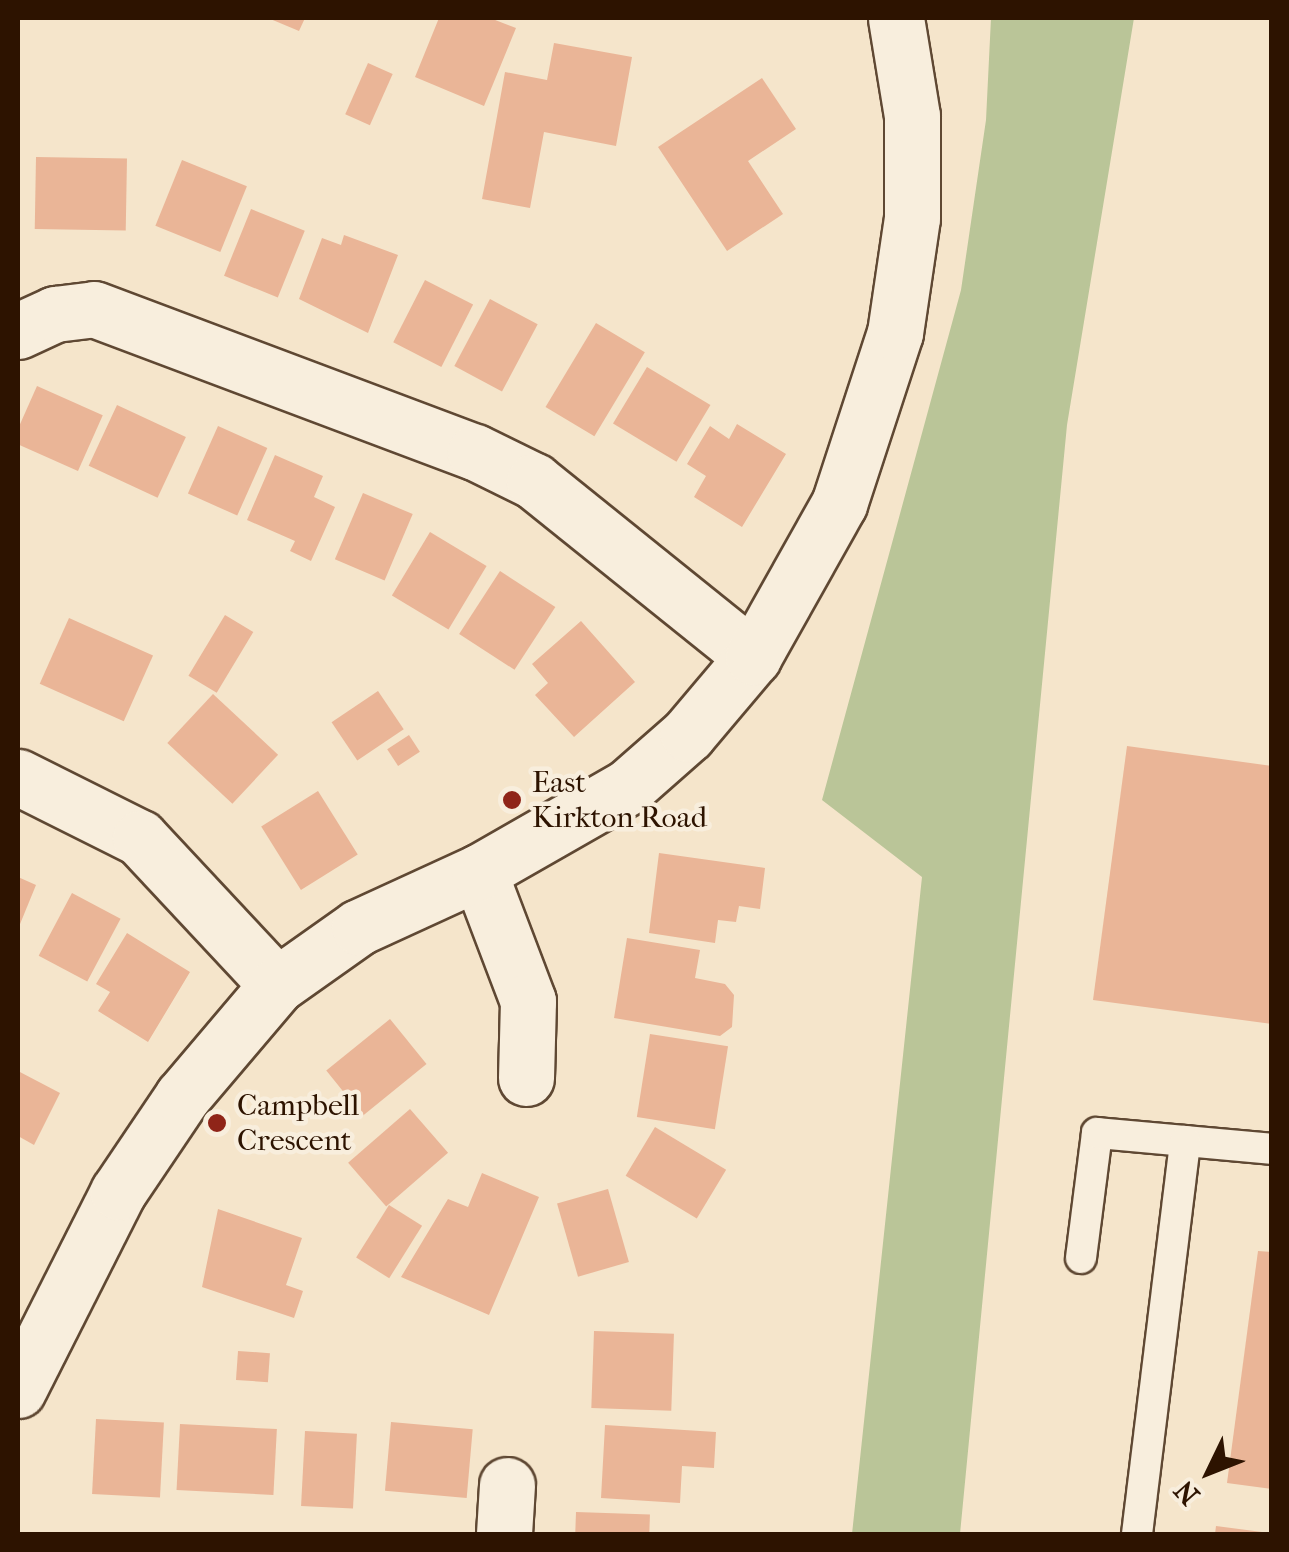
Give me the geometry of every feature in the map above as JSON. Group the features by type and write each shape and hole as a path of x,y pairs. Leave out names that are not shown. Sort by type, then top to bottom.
{"street":[{"path":"18,1390 35,1309 182,1097 277,985 359,928 478,872 629,786 688,734 753,657 839,504 894,334 912,218 912,116 896,18"},
{"path":"18,331 55,314 94,309 475,452 534,481 753,657"},
{"path":"18,778 140,838 277,985"},
{"path":"478,872 528,1001 526,1078"}],"lane":[{"path":"1080,1258 1097,1133 1272,1149"},
{"path":"1137,1534 1185,1142"}],"green space":[{"path":"991,18 1134,18 1067,425 960,1534 852,1534 922,877 822,800 961,290 986,120"}],"building":[{"path":"268,18 305,18 299,31"},
{"path":"439,18 490,18 516,28 484,106 415,77"},
{"path":"554,43 632,57 616,146 544,132 530,208 482,199 505,72 547,80"},
{"path":"368,63 393,74 370,125 345,114"},
{"path":"762,78 796,129 748,161 783,214 727,251 658,147"},
{"path":"36,157 127,159 126,231 35,229"},
{"path":"182,160 247,186 220,252 155,226"},
{"path":"251,209 305,231 278,297 224,276"},
{"path":"344,235 398,255 368,333 299,299 322,238 341,245"},
{"path":"425,280 473,305 441,367 393,342"},
{"path":"490,299 538,324 502,391 454,366"},
{"path":"596,323 645,352 594,436 546,407"},
{"path":"647,367 710,405 676,462 613,424"},
{"path":"37,386 103,415 78,471 18,444 18,429"},
{"path":"117,405 186,437 158,498 89,466"},
{"path":"737,424 786,454 742,527 694,497 706,476 687,464 710,426 729,439"},
{"path":"218,426 267,448 237,516 188,494"},
{"path":"275,455 323,476 314,497 335,507 311,561 290,551 295,541 247,520"},
{"path":"363,493 413,514 385,580 335,559"},
{"path":"430,532 487,566 448,629 392,595"},
{"path":"500,571 555,607 515,670 459,634"},
{"path":"225,615 253,632 217,693 188,676"},
{"path":"69,618 153,655 124,721 40,684"},
{"path":"581,621 635,682 574,737 535,695 548,683 532,664"},
{"path":"378,691 404,729 357,760 332,722"},
{"path":"213,694 278,755 232,804 167,743"},
{"path":"409,735 420,752 398,766 387,749"},
{"path":"1127,746 1272,766 1272,1024 1093,1000"},
{"path":"318,791 358,855 301,890 261,827"},
{"path":"659,853 765,868 760,909 739,906 736,922 718,920 715,943 649,933"},
{"path":"18,877 36,885 18,929"},
{"path":"72,893 121,919 87,982 39,956"},
{"path":"127,933 190,972 148,1042 98,1011 110,992 96,984"},
{"path":"627,938 700,950 695,978 725,984 734,995 732,1027 720,1036 614,1018"},
{"path":"390,1019 427,1064 363,1116 326,1071"},
{"path":"650,1034 728,1046 715,1129 637,1117"},
{"path":"18,1071 60,1093 34,1145 18,1136"},
{"path":"410,1109 448,1153 386,1207 348,1163"},
{"path":"655,1127 726,1170 697,1219 626,1176"},
{"path":"482,1173 539,1197 489,1315 401,1277 448,1199 468,1207"},
{"path":"608,1189 629,1262 578,1277 557,1204"},
{"path":"389,1205 422,1226 389,1278 356,1258"},
{"path":"218,1209 302,1238 286,1285 303,1291 294,1318 202,1287"},
{"path":"1258,1251 1272,1252 1272,1489 1227,1483"},
{"path":"594,1331 674,1334 671,1411 591,1408"},
{"path":"238,1351 270,1353 268,1382 236,1380"},
{"path":"96,1419 164,1423 160,1497 92,1494"},
{"path":"391,1422 473,1429 467,1498 385,1491"},
{"path":"180,1424 277,1429 273,1495 177,1490"},
{"path":"605,1425 716,1432 714,1468 682,1466 680,1503 601,1498"},
{"path":"305,1431 357,1434 353,1509 301,1506"},
{"path":"576,1512 650,1515 649,1534 575,1534"},
{"path":"1216,1526 1262,1532 1262,1534 1215,1534"}],"place":[{"name":"East Kirkton Road","path":"512,800"},
{"name":"Campbell Crescent","path":"217,1123"}]}
